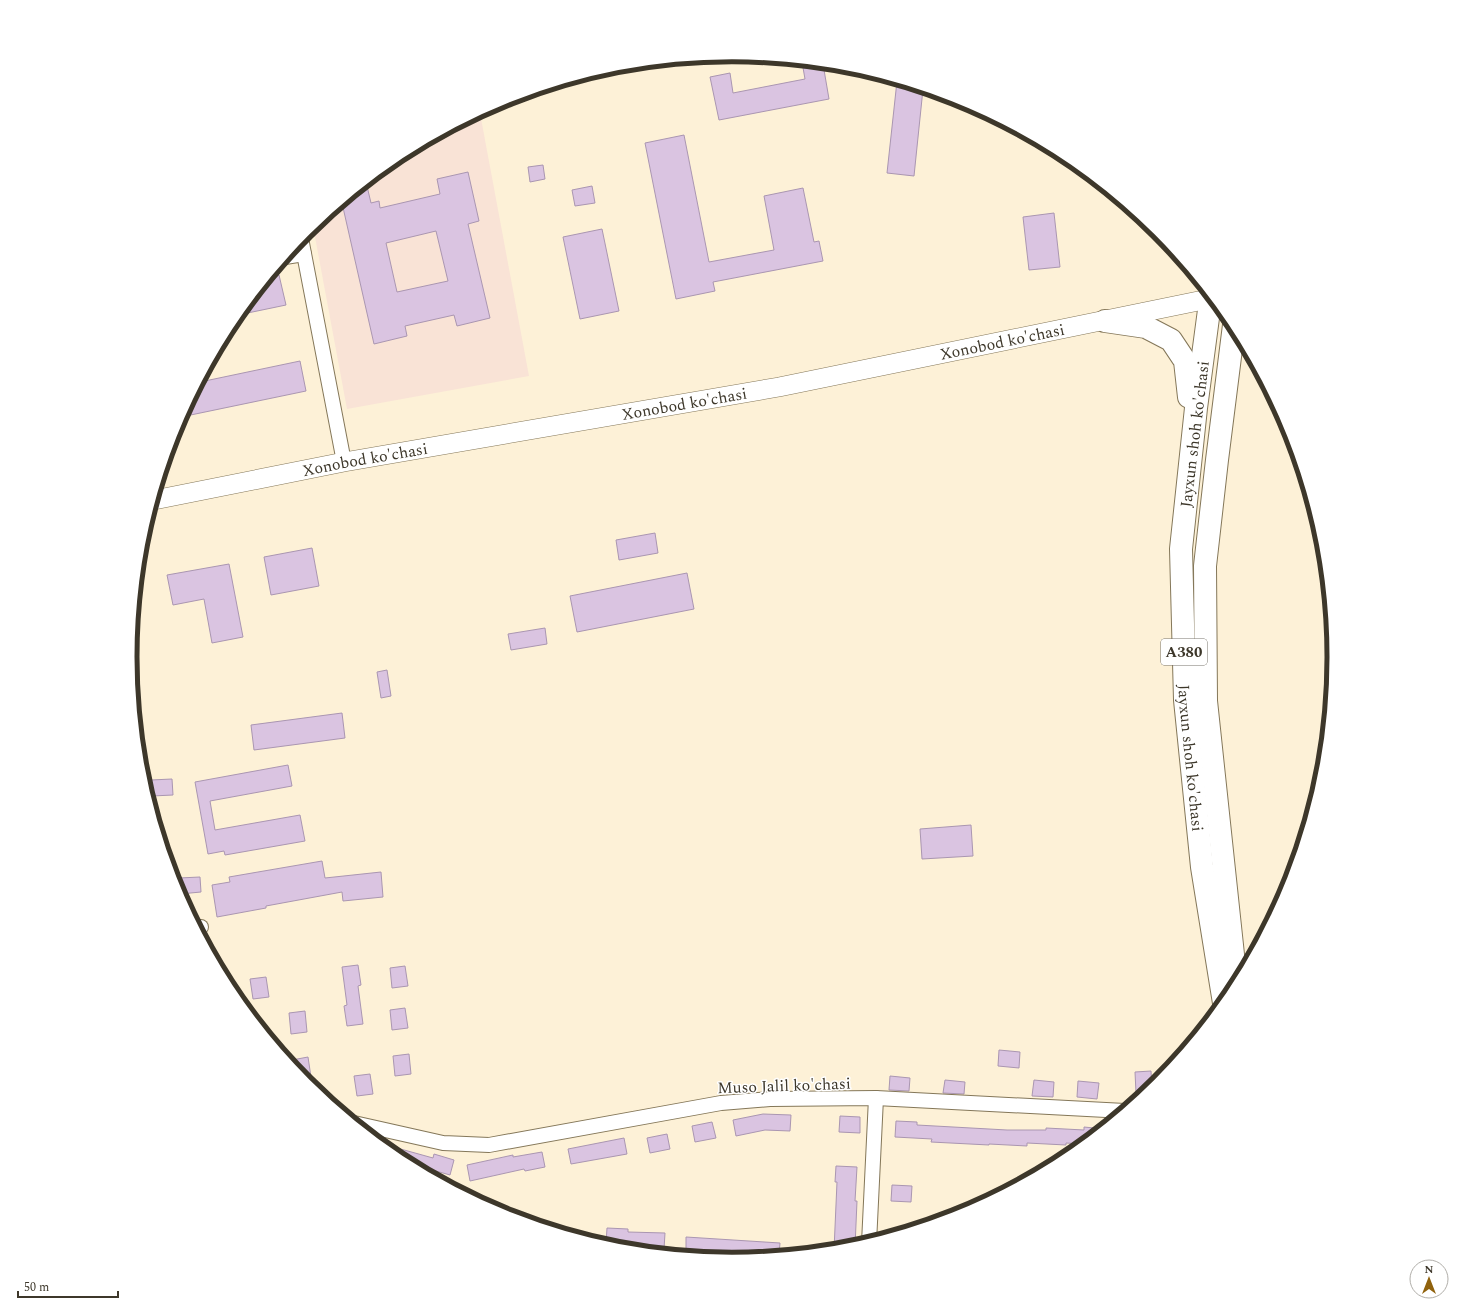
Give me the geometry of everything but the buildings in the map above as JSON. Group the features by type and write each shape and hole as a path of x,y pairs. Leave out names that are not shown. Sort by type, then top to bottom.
{"highway":[{"name":"Jayxun shoh ko'chasi","path":"1210,302 1189,462 1181,549 1185,700 1202,867 1223,995"},
{"path":"1105,321 1146,327 1171,340 1185,361 1189,390 1189,462"},
{"name":"Jayxun shoh ko'chasi","path":"1233,335 1205,566 1206,701 1240,969"}],"main road":[{"name":"Xonobod ko'chasi","path":"158,499 344,462 779,387 1105,321 1207,298"}],"street":[{"path":"302,246 344,462"},
{"path":"293,256 304,254"},
{"path":"869,1237 876,1098"},
{"name":"Muso Jalil ko'chasi","path":"364,1125 442,1143 489,1145 721,1102 770,1099 876,1098 1118,1111"}],"shaded area":[{"path":"481,118 529,376 347,409 314,233 370,185 402,162 435,142"}]}
